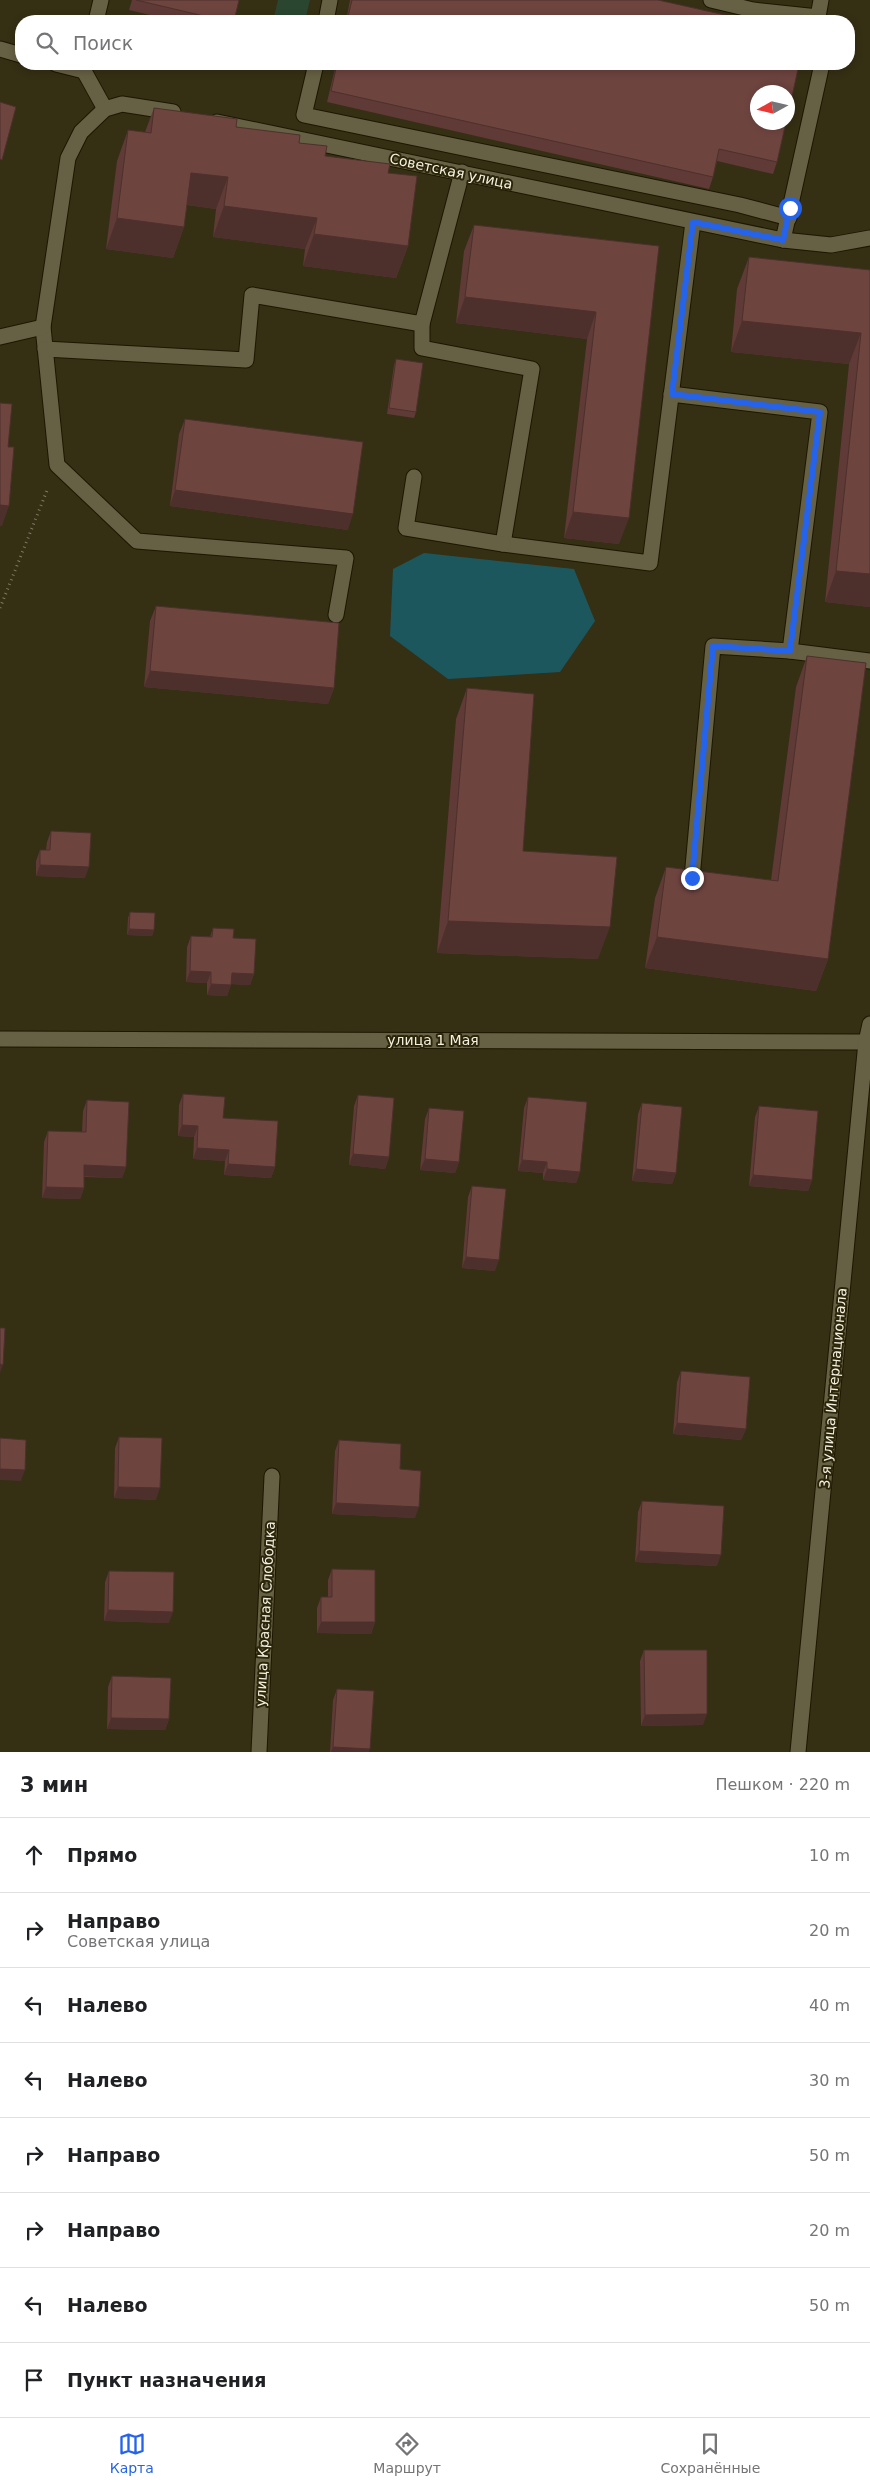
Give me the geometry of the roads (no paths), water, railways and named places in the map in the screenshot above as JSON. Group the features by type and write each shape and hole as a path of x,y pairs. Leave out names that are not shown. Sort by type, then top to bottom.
{"street":[{"path":"97,15 101,0"},
{"path":"327,15 330,0"},
{"path":"711,0 753,10 790,15"},
{"path":"819,15 821,0"},
{"path":"0,49 15,53"},
{"path":"86,70 105,110"},
{"path":"315,70 304,115 740,205 789,218"},
{"path":"783,240 821,70"},
{"path":"185,115 137,105 122,104 105,110 81,132 68,158 43,327 57,465 137,541 346,558 336,615"},
{"name":"Советская улица","path":"204,119 783,240 831,245 870,238"},
{"path":"462,172 422,324 422,348 532,369 503,544"},
{"path":"414,477 406,528 503,544 650,563 693,222"},
{"path":"45,349 246,360 252,296 422,324"},
{"path":"0,337 43,327"},
{"path":"672,394 820,412 790,651"},
{"path":"692,878 713,646 790,651 870,661"},
{"name":"3-я улица Интернационала","path":"798,1752 866,1042 870,1024"},
{"name":"улица 1 Мая","path":"0,1039 866,1042"},
{"name":"улица Красная Слободка","path":"259,1752 272,1476"}],"water":[{"path":"424,553 574,569 595,621 560,672 448,679 390,636 393,569"}]}
